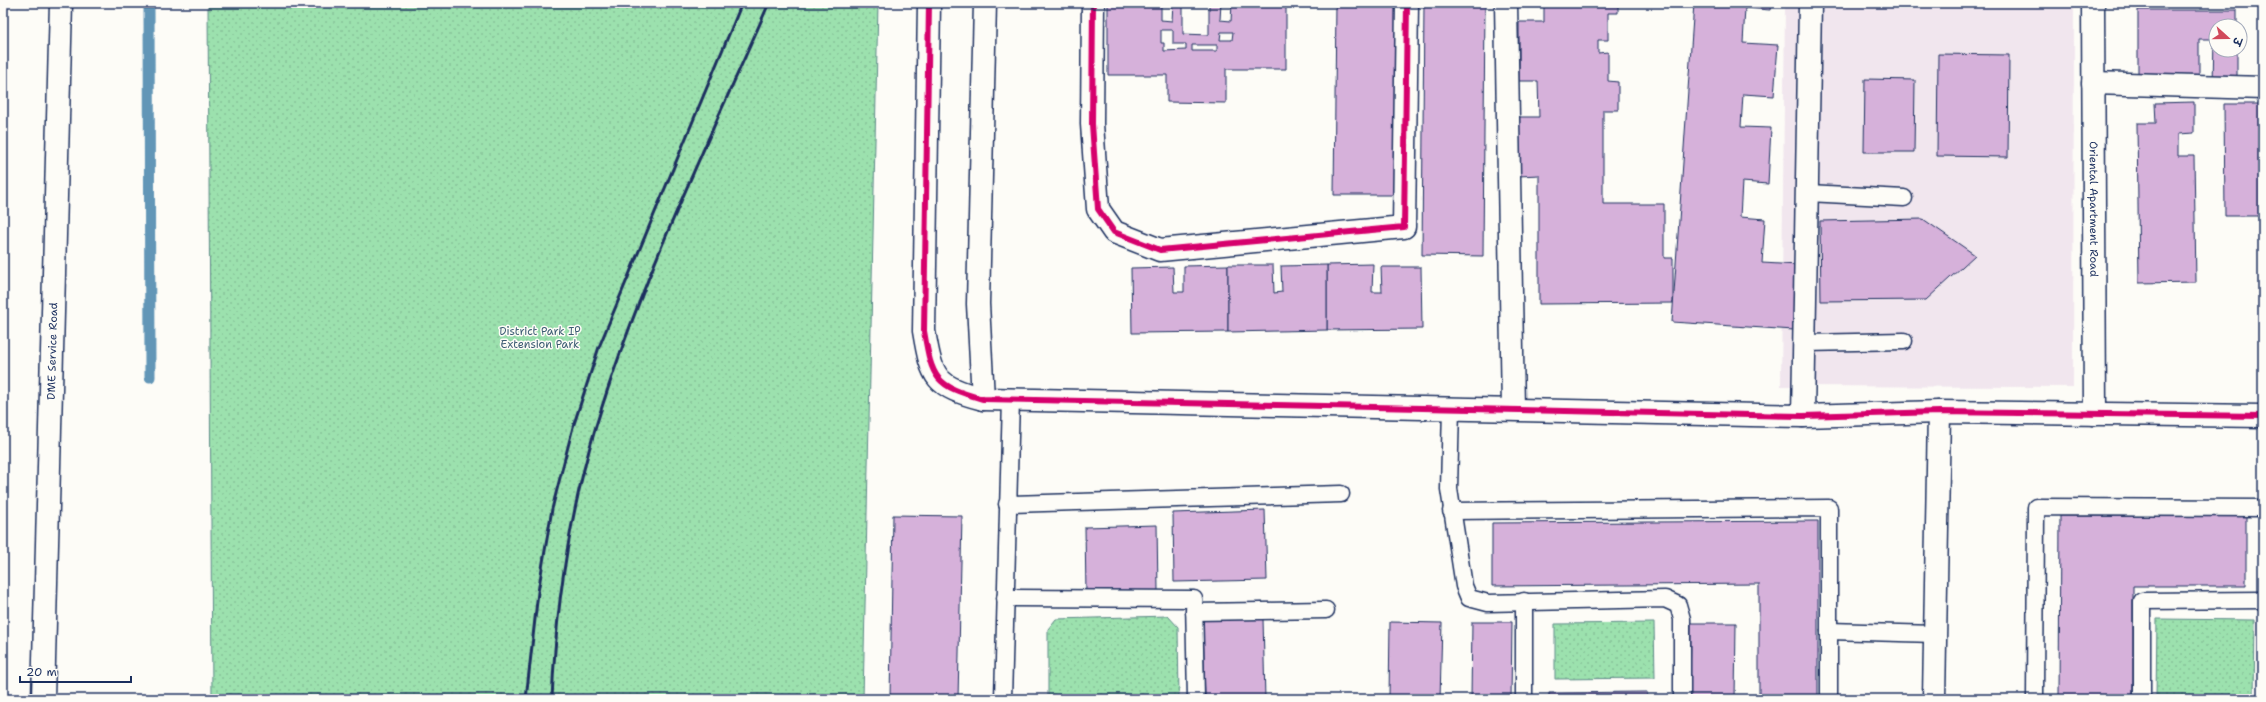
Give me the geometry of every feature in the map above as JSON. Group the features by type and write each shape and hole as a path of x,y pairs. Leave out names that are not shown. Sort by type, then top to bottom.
{"street":[{"name":"DME Service Road","path":"43,699 61,3"},
{"path":"929,3 924,332 929,364 939,381 952,389 983,399 1804,416 1939,412 2263,416"},
{"path":"983,399 978,304 985,3"},
{"path":"1093,3 1092,124 1098,209 1114,232 1160,250 1404,228 1407,3"},
{"path":"1506,3 1513,409"},
{"path":"1804,416 1810,3"},
{"name":"Oriental Apartment Road","path":"2093,3 2095,414"},
{"path":"2093,83 2263,88"},
{"path":"1934,699 1939,412"}],"lane":[{"path":"1808,193 1904,198"},
{"path":"1806,343 1904,341"},
{"path":"1003,699 1011,399"},
{"path":"1451,408 1449,489 1451,511 1464,586 1469,598 1488,603 1665,599 1678,605 1682,619 1682,699"},
{"path":"1007,504 1341,494"},
{"path":"2035,699 2036,507 2263,508"},
{"path":"1451,511 1830,508 1829,699"},
{"path":"1005,598 1194,599 1196,699"},
{"path":"2142,699 2142,601 2263,600"},
{"path":"1524,601 1524,699"},
{"path":"1194,612 1326,610"},
{"path":"1829,631 1935,634"}],"shaded area":[{"path":"1785,3 2074,3 2073,387 1781,386"}],"green space":[{"name":"District Park IP Extension Park","path":"208,3 878,3 863,699 212,699"},
{"path":"1168,616 1178,627 1179,699 1048,699 1048,629 1056,619"},
{"path":"2157,619 2255,620 2254,699 2156,699"},
{"path":"1654,623 1655,678 1555,679 1555,624"}],"building":[{"path":"1108,3 1161,3 1161,20 1172,21 1173,3 1183,3 1183,34 1209,35 1209,3 1221,3 1220,20 1231,21 1232,3 1286,3 1286,69 1226,69 1226,103 1167,102 1167,75 1108,75","holes":["1161,30 1173,30 1173,44 1186,44 1186,50 1164,51 1164,43 1161,43","1221,32 1233,32 1232,40 1220,40","1192,45 1217,45 1217,51 1192,51"]},
{"path":"1336,3 1397,3 1395,195 1334,195"},
{"path":"1424,3 1485,3 1483,256 1422,255"},
{"path":"1544,3 1618,3 1618,13 1608,13 1608,40 1598,40 1598,53 1608,52 1608,81 1618,82 1618,110 1603,110 1603,204 1664,204 1664,258 1673,258 1673,303 1539,304 1539,175 1519,176 1519,117 1539,117 1538,81 1519,81 1519,22 1544,22"},
{"path":"1694,3 1771,3 1770,10 1745,8 1743,43 1778,45 1774,96 1743,94 1741,127 1771,128 1768,184 1742,182 1740,217 1765,219 1762,263 1798,265 1794,330 1672,322"},
{"path":"2138,10 2237,10 2237,18 2208,18 2208,39 2199,39 2199,83 2138,83"},
{"path":"1938,54 2009,55 2008,157 1937,156"},
{"path":"2214,58 2237,58 2237,83 2213,83"},
{"path":"1865,79 1915,80 1914,152 1864,152"},
{"path":"2194,102 2194,133 2178,134 2178,156 2194,156 2196,282 2139,283 2137,123 2156,123 2155,103"},
{"path":"2224,104 2263,104 2263,216 2225,216"},
{"path":"1923,219 1975,255 1926,300 1821,301 1820,221"},
{"path":"1373,264 1372,292 1382,292 1381,267 1421,267 1422,329 1327,330 1327,265"},
{"path":"1228,265 1228,332 1132,333 1131,268 1173,267 1174,292 1184,292 1184,266"},
{"path":"1228,265 1273,265 1274,293 1282,292 1281,266 1327,265 1327,330 1228,332"},
{"path":"1265,510 1267,580 1174,582 1173,513"},
{"path":"893,515 962,516 958,699 890,699"},
{"path":"2060,516 2246,516 2246,586 2133,586 2133,699 2059,699"},
{"path":"1818,521 1818,699 1759,699 1759,584 1492,586 1492,523"},
{"path":"1157,525 1158,591 1086,594 1085,527"},
{"path":"1263,619 1265,699 1205,699 1203,620"},
{"path":"1390,622 1442,623 1440,699 1389,699"},
{"path":"1472,622 1512,622 1511,699 1471,699"},
{"path":"1691,623 1736,623 1735,699 1690,699"},
{"path":"1647,692 1647,699 1549,699 1549,693"}],"waterway":[{"path":"149,3 150,377"}],"railway":[{"path":"526,699 538,592 552,509 573,427 599,347 742,3"},
{"path":"552,699 557,630 565,561 578,493 596,426 633,318 654,265 769,3"}],"cycle path":[{"path":"929,3 924,331 930,360 938,378 955,390 983,399 1803,416 1939,412 2263,416"},
{"path":"1093,3 1092,124 1098,209 1114,232 1160,250 1404,227 1407,3"}]}
